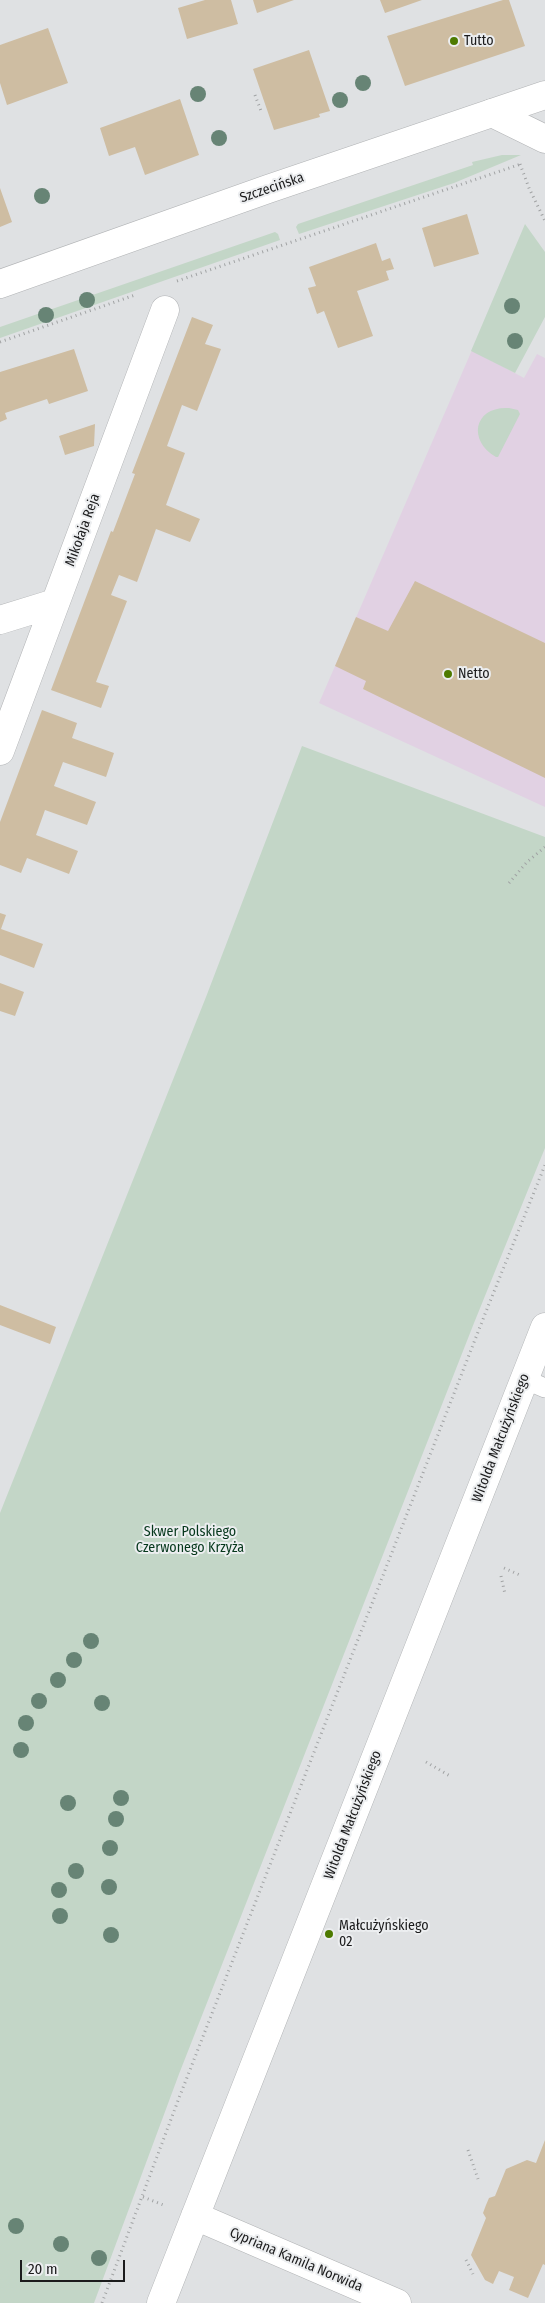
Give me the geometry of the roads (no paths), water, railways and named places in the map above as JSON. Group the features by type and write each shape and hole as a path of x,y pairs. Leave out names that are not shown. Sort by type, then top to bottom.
{"street":[{"name":"Szczecińska","path":"0,284 268,189 545,95"},
{"path":"492,113 545,139"},
{"name":"Mikołaja Reja","path":"0,751 165,310"},
{"path":"0,620 56,603"},
{"name":"Witolda Małcużyńskiego","path":"161,2303 535,1384 545,1327"},
{"name":"Cypriana Kamila Norwida","path":"195,2216 394,2302"}],"place":[{"name":"Tutto","path":"454,41"},
{"name":"Netto","path":"448,674"},
{"name":"Małcużyńskiego 02","path":"329,1934"}],"park label":[{"name":"Skwer Polskiego Czerwonego Krzyża","path":"190,1540"}]}
